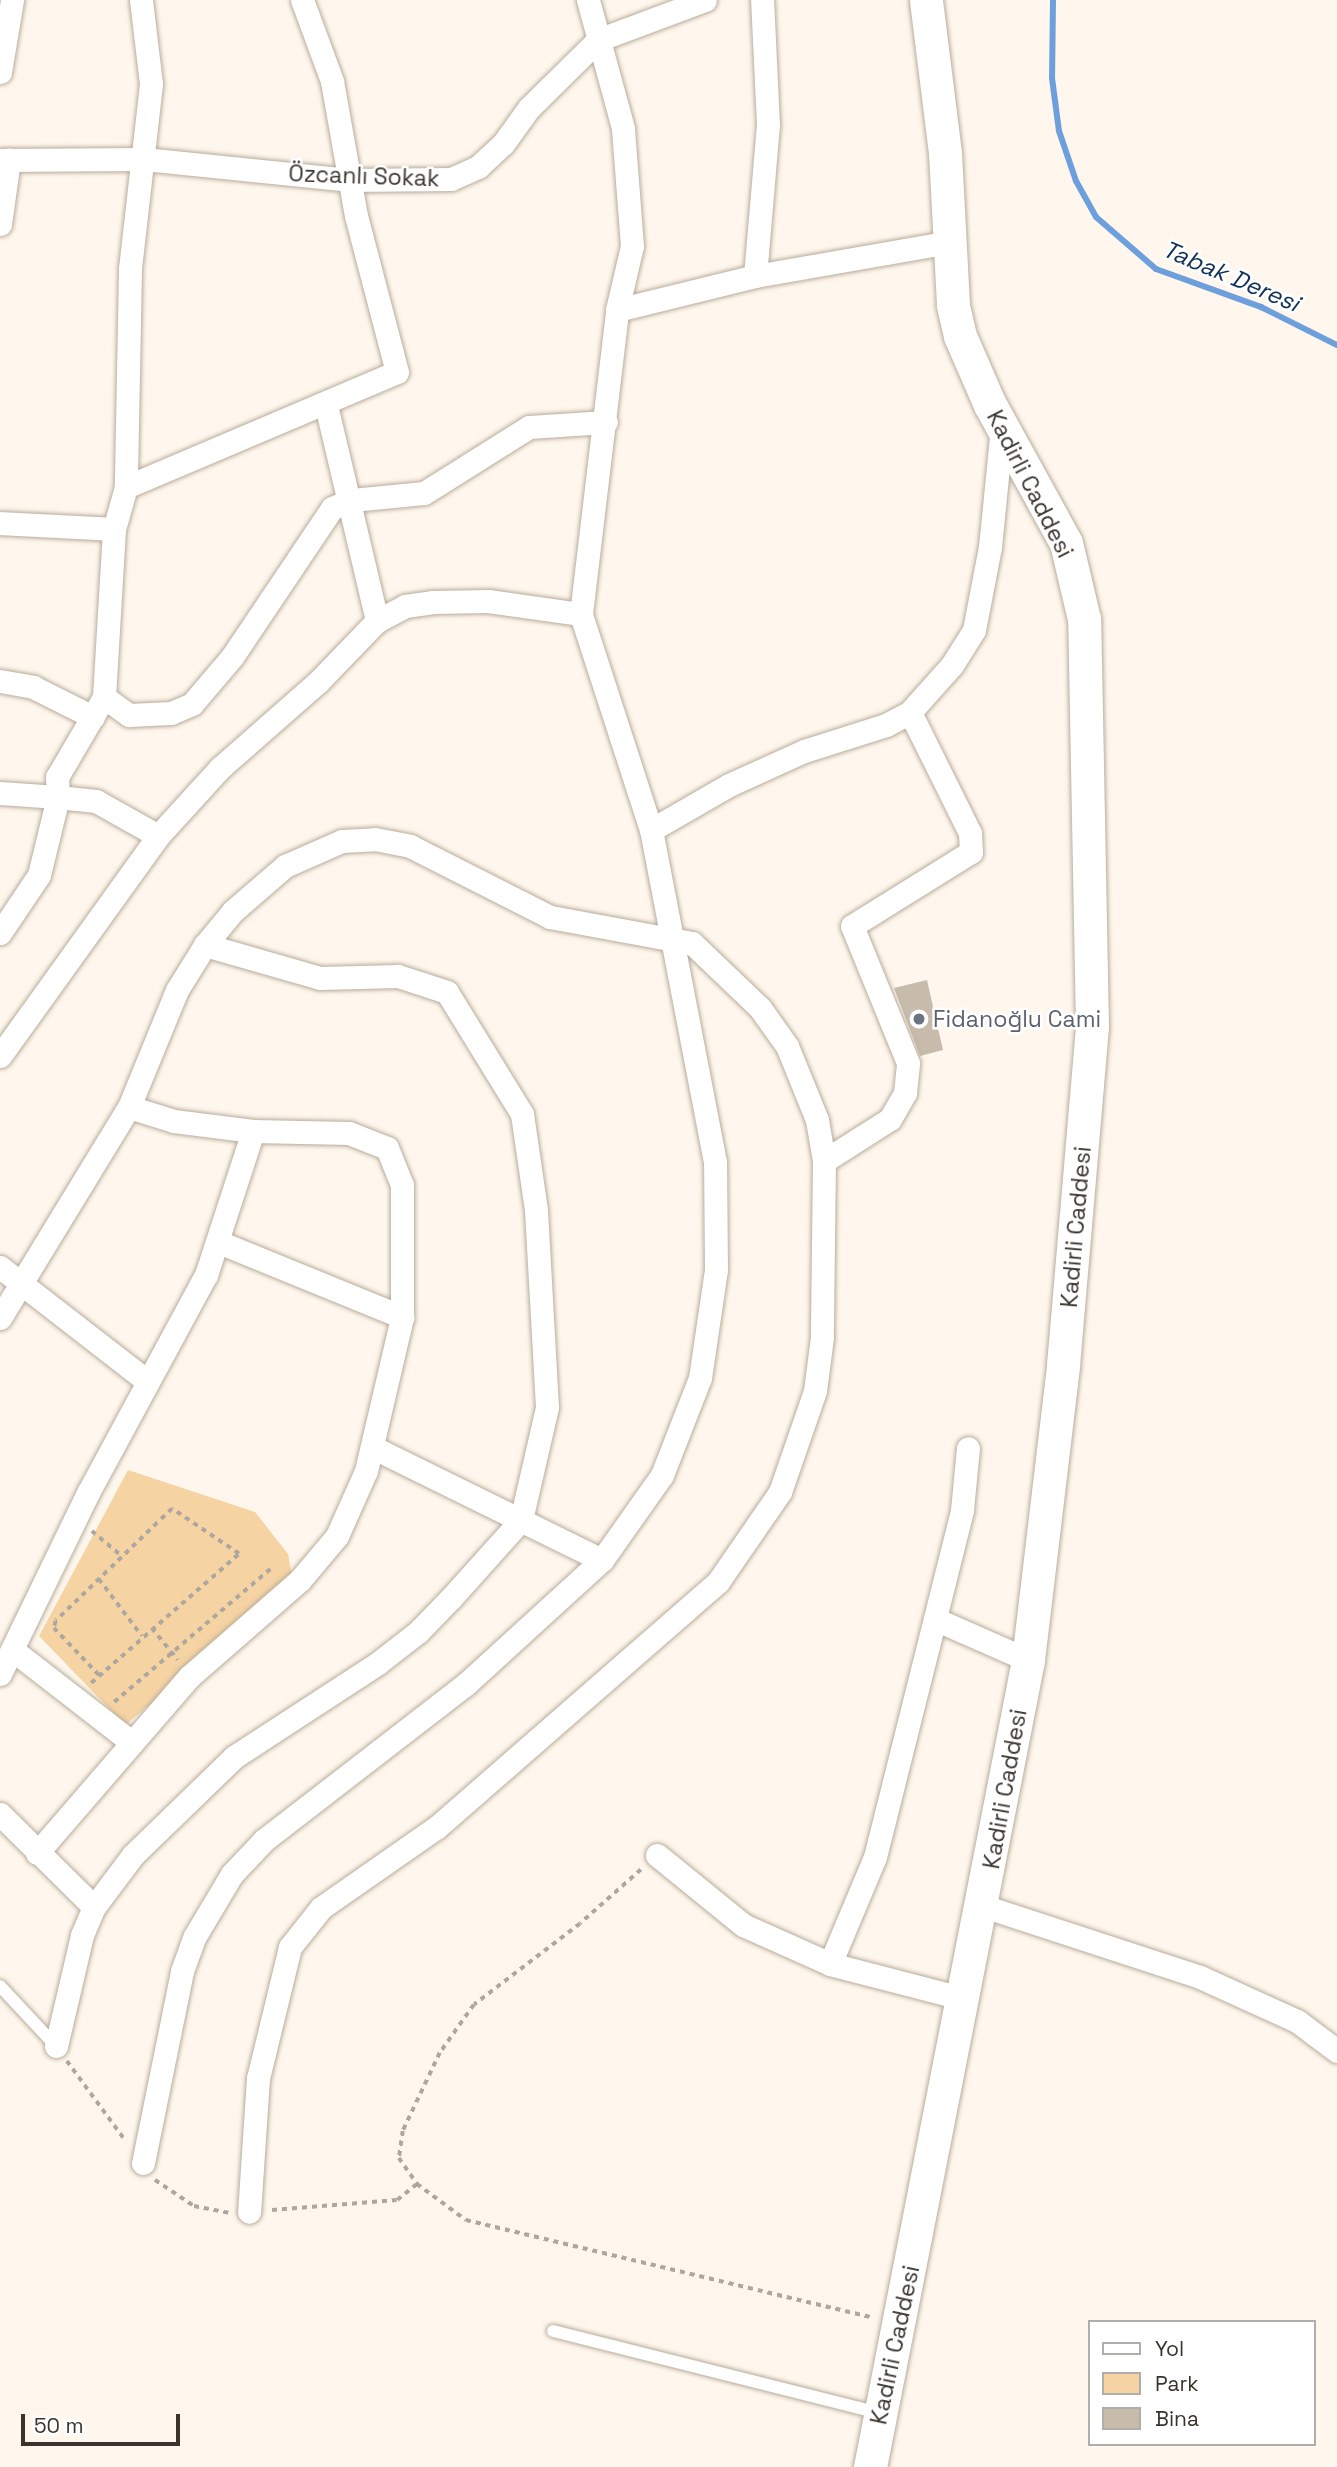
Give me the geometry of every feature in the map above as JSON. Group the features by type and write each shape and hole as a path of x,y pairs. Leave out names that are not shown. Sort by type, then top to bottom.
{"main road":[{"name":"Kadirli Caddesi","path":"870,2467 965,1999 1028,1660 1087,1118 1091,952 1084,619 1066,543 1002,427 960,336 953,305 943,131 926,0"}],"street":[{"path":"0,72 12,0"},
{"path":"0,933 39,874 58,797 57,777 98,707 114,529 126,487 130,269 151,84 141,0"},
{"path":"126,487 326,405 397,372 349,180 332,81 302,0"},
{"path":"143,2163 182,1971 195,1936 232,1874 264,1840 466,1684 602,1560 662,1475 685,1424 711,1325 715,1162 675,938 651,830 581,614 606,422 617,310 632,246 623,128 588,0"},
{"name":"Özcanlı Sokak","path":"5,160 144,159 349,180 451,179 478,167 598,40 705,0"},
{"path":"755,276 768,125 762,0"},
{"path":"0,224 5,160"},
{"path":"617,310 755,276 950,242"},
{"path":"326,405 352,500 377,621"},
{"path":"0,681 33,687 129,715 171,713 192,704 232,657 332,508 352,500 424,493 529,426 606,422"},
{"path":"651,830 729,785 910,712 952,665 974,630 990,547 1002,427"},
{"path":"0,523 114,529"},
{"path":"0,1056 158,836 220,768 318,682 377,621 405,606 488,601 581,614"},
{"path":"824,1161 890,1119 905,1093 908,1063 852,926 971,852 970,833 910,712"},
{"path":"0,793 96,801 158,836"},
{"path":"0,1318 17,1283 129,1107 177,990 205,945 233,911 285,866 342,841 374,839 410,846 550,917 675,938 711,956 787,1046 817,1120 824,1161 822,1337 815,1391 780,1492 718,1582 437,1827 321,1908 290,1948 258,2078 248,2212"},
{"path":"56,2046 73,1964 94,1907 170,1815 233,1757 418,1632 521,1520 547,1407 536,1210 522,1114 447,992 398,976 320,978 205,945"},
{"path":"37,1853 131,1741 190,1676 316,1564 355,1502 372,1447 402,1317 402,1185 387,1148 349,1133 253,1132 174,1121 129,1107"},
{"path":"0,1674 14,1651 76,1518 221,1242 253,1132"},
{"path":"221,1242 402,1317"},
{"path":"0,1267 17,1283 148,1382"},
{"path":"372,1447 602,1560"},
{"path":"830,1964 875,1857 962,1510 968,1448"},
{"path":"935,1619 1028,1660"},
{"path":"14,1651 131,1741"},
{"path":"0,1814 94,1907"},
{"path":"657,1855 743,1925 830,1964 965,1999"},
{"path":"983,1906 1200,1977 1297,2021 1337,2051"}],"lane":[{"path":"0,1986 56,2046"},
{"path":"553,2331 881,2413"}],"path":[{"path":"91,1683 152,1627 239,1554 172,1509 99,1579 54,1628 99,1675"},
{"path":"76,1518 123,1557"},
{"path":"113,1703 270,1569"},
{"path":"99,1579 142,1636"},
{"path":"152,1627 190,1676"},
{"path":"657,1855 580,1924 474,2005 440,2053 403,2131 399,2158 418,2184 466,2220 899,2324"},
{"path":"56,2046 143,2163 167,2190 194,2206 248,2212 397,2200 418,2184"}],"green space":[{"path":"128,1470 255,1512 288,1554 294,1587 125,1725 39,1636"}],"building":[{"name":"Fidanoğlu Cami","path":"927,980 943,1050 920,1056 894,988"}],"waterway":[{"name":"Tabak Deresi","path":"1053,0 1052,78 1059,131 1076,181 1096,217 1156,269 1261,307 1337,345"}],"place":[{"name":"Fidanoğlu Cami","path":"919,1019"}]}
